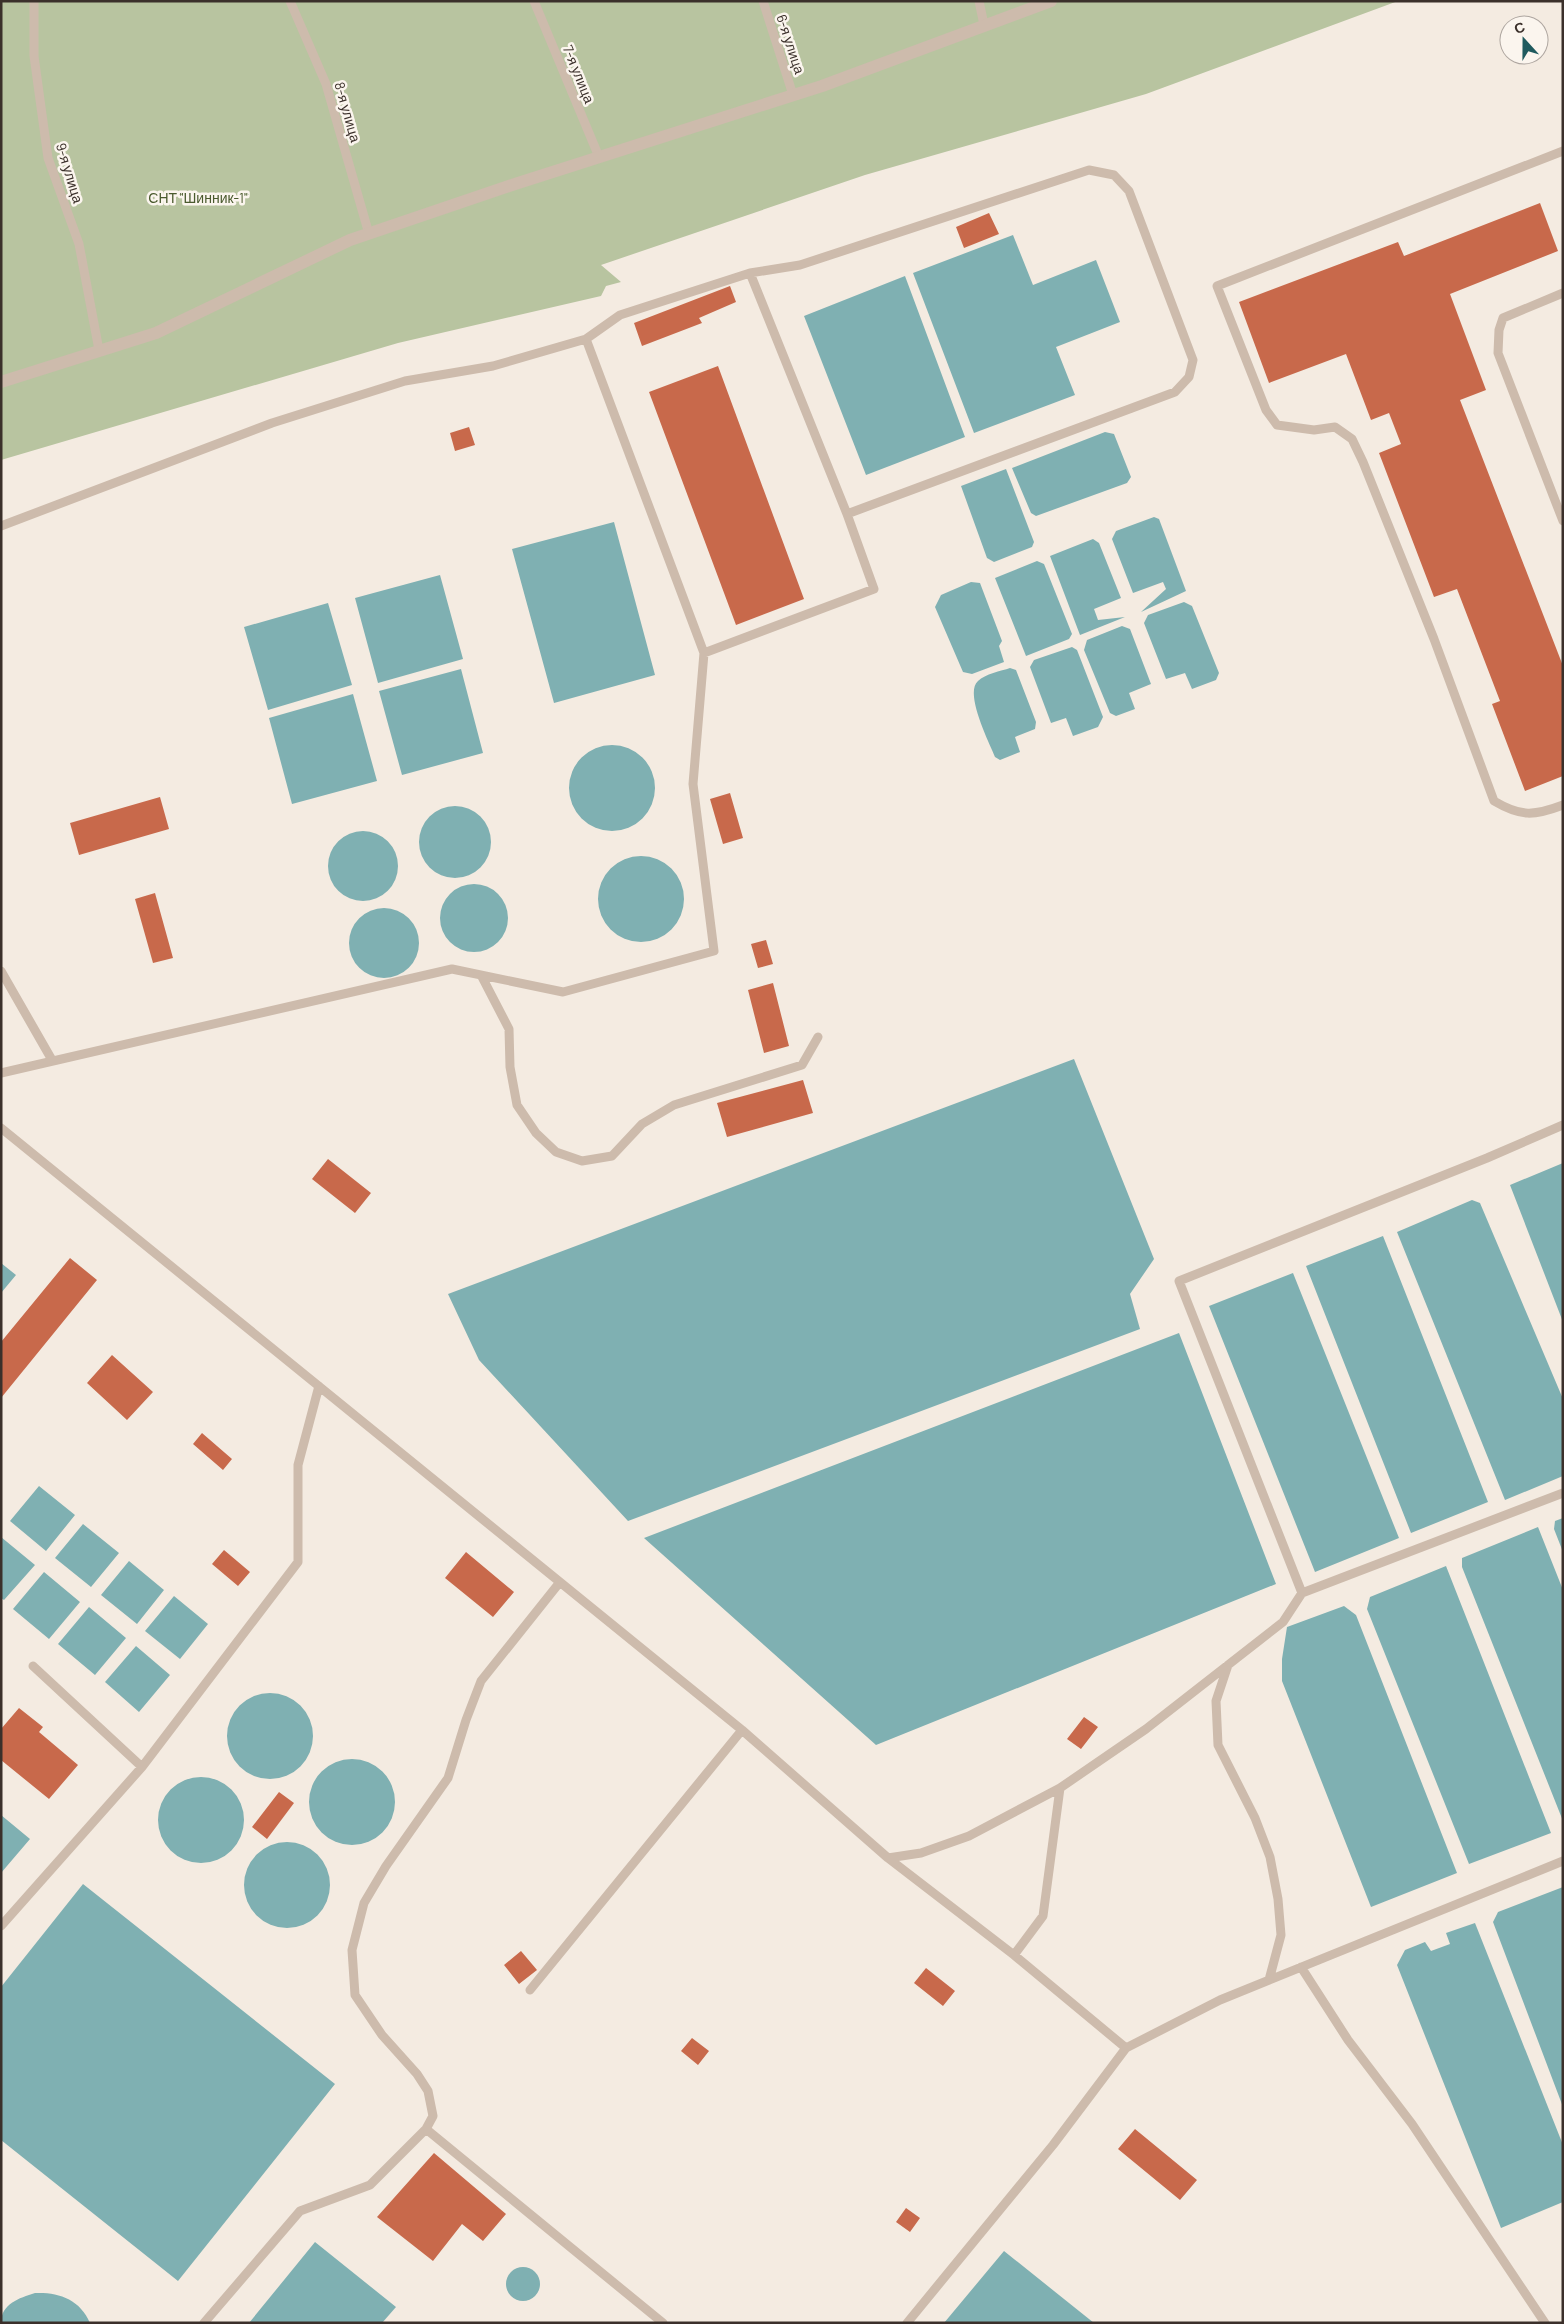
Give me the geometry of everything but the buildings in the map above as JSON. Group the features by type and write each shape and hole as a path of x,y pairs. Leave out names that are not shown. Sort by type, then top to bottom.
{"street":[{"path":"1,382 156,333 350,240 599,157 794,95 1051,1"}],"lane":[{"name":"9-я улица","path":"34,1 34,56 48,158 79,244 99,350"},
{"name":"8-я улица","path":"290,1 326,84 369,234"},
{"name":"7-я улица","path":"534,1 599,157"},
{"name":"6-я улица","path":"763,1 794,95"},
{"path":"979,1 984,25"},
{"path":"1563,152 1217,286 1266,410 1277,425 1314,430 1335,427 1352,439 1364,462 1434,639 1494,801 1523,814 1543,813 1563,805"},
{"path":"1,526 291,417 405,381 493,366 586,339 620,315 750,273 800,266 1089,170 1114,176 1128,191 1193,360 1189,377 1176,392 846,514"},
{"path":"704,653 874,589 750,273"},
{"path":"1563,293 1503,318 1499,330 1498,353 1563,521"},
{"path":"1,1073 452,968 563,992 714,951 693,784 704,653 586,339"},
{"path":"1,971 52,1060"},
{"path":"481,974 509,1029 510,1067 517,1105 536,1133 556,1152 582,1161 612,1156 642,1124 674,1105 802,1065 818,1037"},
{"path":"1302,1593 1179,1281 1487,1158 1563,1125"},
{"path":"1,1128 742,1730 888,1858 1014,1954 1126,2048"},
{"path":"1,1926 142,1768 298,1562 298,1465 319,1386"},
{"path":"888,1858 921,1853 969,1836 1060,1788 1146,1729 1282,1622 1302,1593 1563,1493"},
{"path":"204,2323 300,2211 370,2185 426,2129 433,2116 428,2091 417,2074 382,2035 355,1995 352,1950 364,1902 386,1866 448,1778 466,1720 481,1681 560,1582"},
{"path":"1228,1665 1216,1701 1218,1745 1255,1818 1270,1858 1278,1899 1281,1935 1269,1980"},
{"path":"32,1666 142,1768"},
{"path":"530,1990 742,1730"},
{"path":"1014,1954 1043,1916 1060,1788"},
{"path":"907,2323 1053,2146 1126,2048 1220,2000 1563,1861"},
{"path":"1301,1967 1348,2040 1412,2124 1545,2323"},
{"path":"426,2129 663,2323"}],"green space":[{"name":"СНТ \"Шинник-1\"","path":"1,1 1398,1 1146,94 865,175 601,265 621,282 606,286 601,296 398,343 1,460"}],"water":[{"path":"1013,235 1033,285 1096,260 1120,322 1056,347 1075,395 974,433 913,273"},
{"path":"905,276 965,437 866,475 804,316"},
{"path":"1105,432 1114,434 1131,477 1127,483 1036,516 1031,513 1012,468"},
{"path":"1006,469 1034,542 1032,547 994,562 987,558 961,486"},
{"path":"1154,517 1159,519 1186,591 1141,612 1166,589 1163,582 1133,593 1112,539 1116,531"},
{"path":"614,522 655,675 554,703 512,549"},
{"path":"1093,539 1099,543 1121,598 1094,609 1098,620 1125,617 1080,635 1050,556"},
{"path":"1037,561 1044,564 1072,634 1069,639 1026,656 995,578"},
{"path":"440,575 463,659 378,683 355,598"},
{"path":"971,582 980,583 1002,641 999,646 1004,662 972,674 963,672 935,607 941,595"},
{"path":"1184,602 1192,606 1219,673 1216,680 1192,689 1185,673 1166,679 1144,623 1148,615"},
{"path":"328,603 352,685 268,710 244,627"},
{"path":"1122,626 1130,629 1151,684 1129,693 1135,709 1116,716 1110,713 1084,650 1087,640"},
{"path":"1072,647 1077,650 1103,717 1098,727 1073,736 1066,718 1051,723 1030,667 1034,660"},
{"path":"1010,668 1016,670 1036,722 1035,729 1015,737 1020,752 1000,760 995,757 983,730 976,706 974,687 985,676"},
{"path":"461,669 483,753 402,775 379,691"},
{"path":"353,694 377,781 292,804 269,718"},
{"path":"612,745 629,748 648,764 652,771 655,788 652,805 636,824 629,828 612,831 595,828 576,812 572,805 569,788 572,771 588,752 595,748"},
{"path":"455,806 475,812 485,822 491,842 485,862 475,872 455,878 435,872 425,862 419,842 425,822 435,812"},
{"path":"363,831 376,834 388,841 395,853 398,866 395,879 388,891 376,898 363,901 350,898 338,891 331,879 328,866 331,853 338,841 350,834"},
{"path":"641,856 658,859 672,868 681,882 684,899 681,916 672,930 658,939 641,942 624,939 610,930 601,916 598,899 601,882 610,868 624,859"},
{"path":"467,884 481,884 493,889 503,899 508,911 508,925 503,937 493,947 481,952 467,952 455,947 445,937 440,925 440,911 445,899 455,889"},
{"path":"384,908 397,911 409,918 416,930 419,943 416,956 409,968 397,975 384,978 371,975 359,968 352,956 349,943 352,930 359,918 371,911"},
{"path":"1074,1059 1154,1259 1130,1294 1140,1329 628,1521 479,1360 448,1294"},
{"path":"1563,1163 1563,1322 1510,1185"},
{"path":"1472,1200 1480,1203 1563,1399 1563,1476 1505,1500 1397,1232"},
{"path":"1383,1236 1488,1502 1411,1533 1306,1266"},
{"path":"1,1263 16,1275 1,1293"},
{"path":"1293,1273 1399,1538 1315,1572 1209,1306"},
{"path":"1179,1333 1276,1584 876,1745 644,1538"},
{"path":"39,1486 75,1515 46,1551 10,1521"},
{"path":"1563,1518 1563,1552 1554,1529 1555,1521"},
{"path":"83,1524 119,1553 91,1587 55,1558"},
{"path":"1538,1527 1563,1590 1563,1821 1462,1567 1462,1558"},
{"path":"1,1537 35,1565 4,1600 1,1598"},
{"path":"129,1561 164,1590 137,1624 101,1595"},
{"path":"1446,1566 1551,1833 1469,1864 1367,1609 1370,1597"},
{"path":"44,1572 80,1602 49,1639 13,1609"},
{"path":"174,1596 208,1624 180,1659 145,1631"},
{"path":"1344,1606 1356,1615 1457,1873 1371,1907 1282,1681 1282,1659 1287,1627"},
{"path":"89,1607 126,1638 95,1675 58,1644"},
{"path":"136,1646 170,1675 139,1712 105,1682"},
{"path":"270,1693 287,1696 301,1705 310,1719 313,1736 310,1753 301,1767 287,1776 270,1779 253,1776 239,1767 230,1753 227,1736 230,1719 239,1705 253,1696"},
{"path":"352,1759 376,1766 388,1778 395,1802 388,1826 376,1838 352,1845 328,1838 316,1826 309,1802 316,1778 328,1766"},
{"path":"201,1777 217,1780 225,1784 237,1796 241,1804 244,1820 241,1836 237,1844 225,1856 217,1860 201,1863 185,1860 177,1856 165,1844 161,1836 158,1820 161,1804 165,1796 177,1784 185,1780"},
{"path":"1,1815 30,1839 1,1873"},
{"path":"287,1842 311,1849 323,1861 330,1885 323,1909 311,1921 287,1928 263,1921 251,1909 244,1885 251,1861 263,1849"},
{"path":"83,1884 335,2084 178,2281 1,2140 1,1987"},
{"path":"1563,1887 1563,2107 1493,1922 1498,1912"},
{"path":"1475,1923 1563,2145 1563,2202 1501,2228 1397,1965 1405,1950 1425,1942 1431,1951 1450,1944 1446,1933"},
{"path":"315,2242 396,2307 382,2323 249,2323"},
{"path":"1004,2251 1094,2323 944,2323"},
{"path":"523,2267 530,2268 535,2272 539,2277 539,2291 535,2296 530,2300 523,2301 516,2300 511,2296 507,2291 506,2284 507,2277 511,2272 516,2268"},
{"path":"35,2293 52,2294 67,2299 80,2308 90,2323 1,2323 4,2311 8,2306 23,2297"}]}
